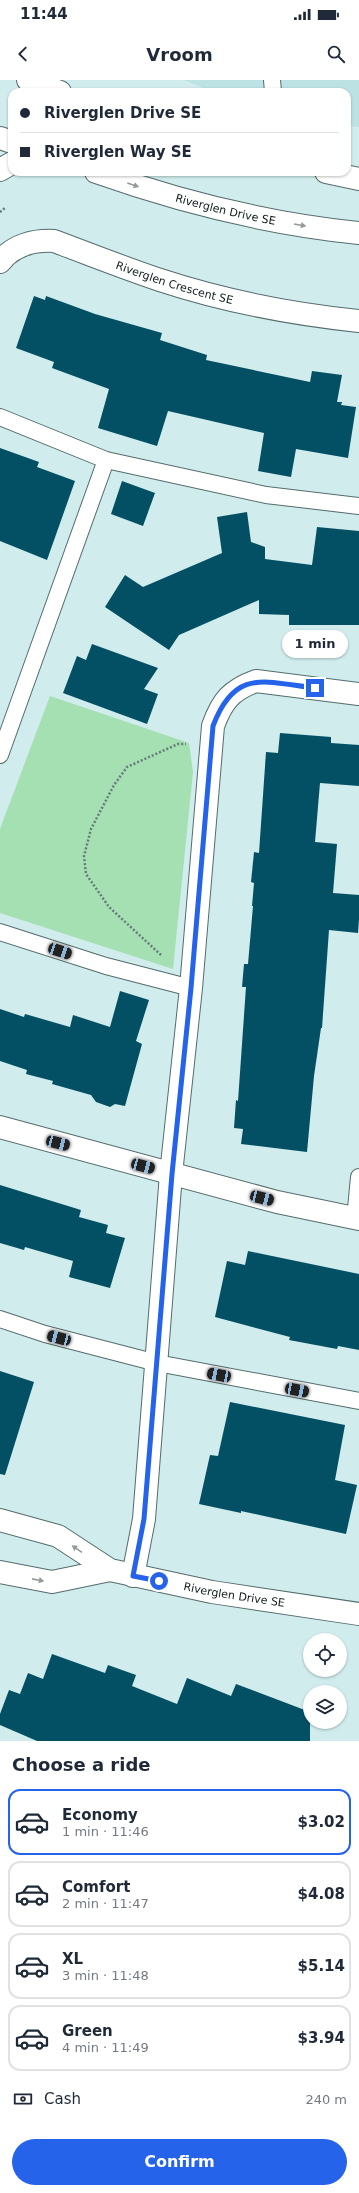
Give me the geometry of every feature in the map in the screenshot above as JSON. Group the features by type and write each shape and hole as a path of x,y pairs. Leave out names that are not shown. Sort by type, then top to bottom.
{"street":[{"path":"28,80 49,88"},
{"name":"Riverglen Drive SE","path":"108,176 145,189 202,205 278,222 324,230 359,233"},
{"path":"345,176 359,179"},
{"name":"Riverglen Crescent SE","path":"0,262 4,257 36,240 54,241 160,280 235,300 315,316 359,321"},
{"path":"133,1576 144,1519 172,1174 191,988 213,726 218,712 228,697 240,687 256,681 359,694"},
{"path":"0,1127 278,1202 357,1219"},
{"name":"Riverglen Drive SE","path":"0,1520 58,1536 110,1570 212,1592 359,1614"},
{"name":"Riverglen Drive SE","path":"0,1572 52,1582 110,1570"}],"lane":[{"path":"0,418 106,460 266,495 359,506"},
{"path":"0,755 106,460"},
{"path":"0,932 106,966 191,988"},
{"path":"357,1219 359,1177"},
{"path":"0,1319 45,1334 157,1363 359,1401"}],"path":[{"path":"0,212 6,207"},
{"path":"162,956 109,907 86,874 84,856 91,829 114,785 127,767 178,744 211,744"}],"shaded area":[{"path":"184,80 359,80 359,127 351,126 351,88 204,88"}],"green space":[{"path":"50,696 189,743 193,772 173,969 0,913 0,829"}],"building":[{"path":"34,296 45,300 46,296 95,314 162,333 160,340 207,355 206,360 310,382 312,371 342,375 337,402 342,402 341,405 356,407 348,458 296,449 291,477 258,471 264,433 168,411 157,446 98,428 109,389 52,368 54,362 16,348"},
{"path":"0,448 39,462 37,467 75,481 47,560 0,541"},
{"path":"122,481 155,493 143,526 111,514"},
{"path":"247,512 251,542 265,547 265,559 312,565 317,527 359,531 359,625 289,625 289,615 259,614 259,600 179,635 169,650 105,607 125,575 143,587 222,553 217,517"},
{"path":"92,644 158,668 144,689 158,694 147,724 63,693 77,656 86,660"},
{"path":"280,733 331,737 331,743 359,745 359,786 320,783 315,842 337,844 333,893 359,895 359,919 358,933 329,930 322,1028 314,1076 307,1152 241,1144 243,1129 234,1128 236,1100 238,1101 246,987 242,987 244,964 248,964 253,906 254,883 251,882 254,852 259,853 266,752 278,753"},
{"path":"120,991 149,1000 136,1041 142,1044 125,1106 115,1104 110,1107 96,1102 91,1095 52,1084 53,1081 26,1074 27,1070 0,1061 0,1009 24,1017 25,1014 70,1027 73,1015 110,1027"},
{"path":"0,1185 81,1210 79,1217 108,1225 106,1233 125,1238 110,1288 69,1277 73,1261 25,1247 24,1250 0,1243"},
{"path":"248,1251 359,1274 359,1350 338,1346 337,1349 289,1340 290,1337 215,1317 227,1261 245,1265"},
{"path":"0,1371 34,1382 5,1475 0,1474"},
{"path":"230,1402 345,1425 335,1480 357,1485 346,1534 241,1511 241,1513 199,1504 210,1455 218,1456"},
{"path":"52,1654 105,1673 108,1665 136,1675 132,1686 177,1704 187,1678 231,1696 236,1684 303,1709 303,1729 310,1729 310,1741 37,1741 0,1725 0,1714 9,1690 20,1694 28,1673 43,1679"}],"route":[{"path":"159,1581 133,1576 144,1519 172,1174 191,988 213,726 218,712 228,697 240,687 256,681 315,688"}]}
